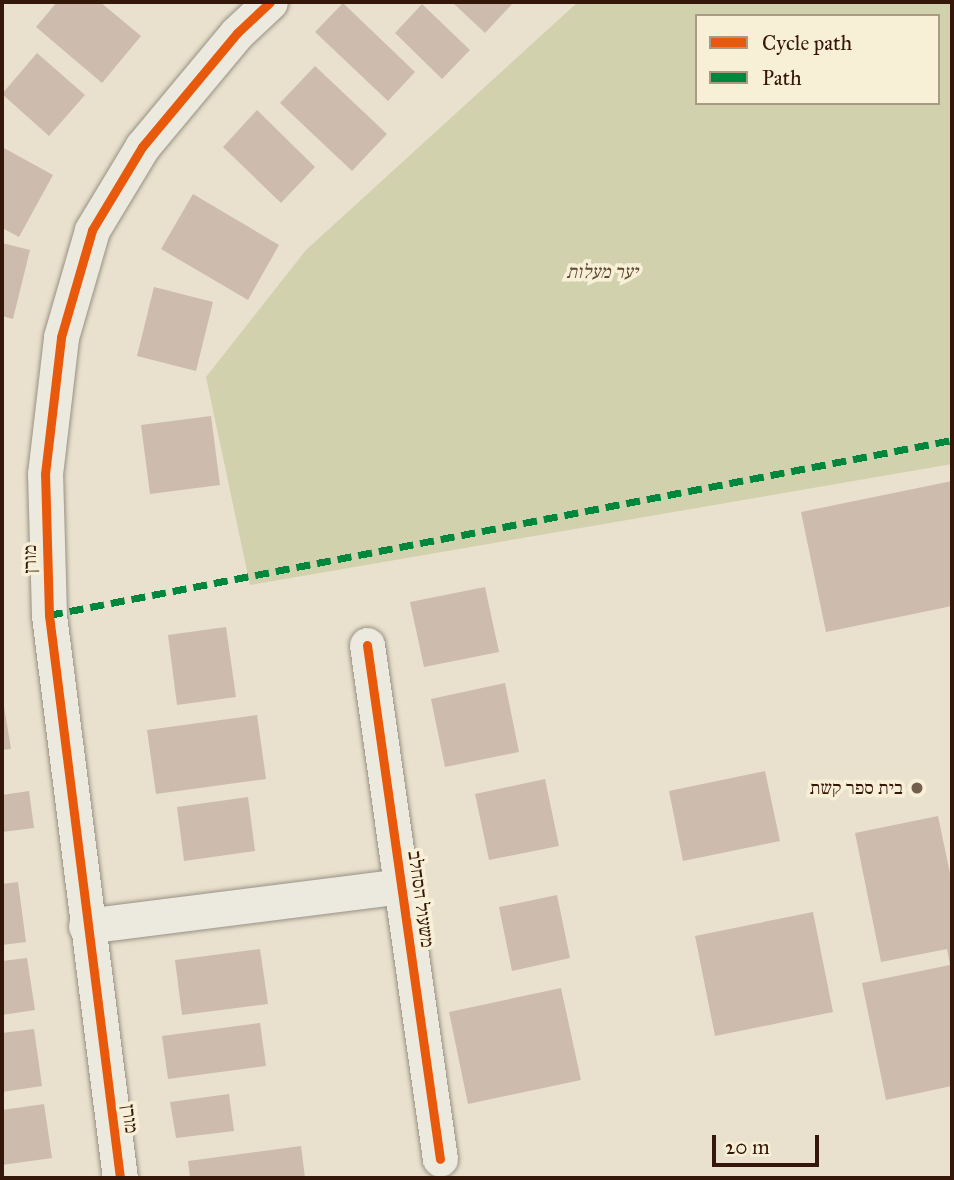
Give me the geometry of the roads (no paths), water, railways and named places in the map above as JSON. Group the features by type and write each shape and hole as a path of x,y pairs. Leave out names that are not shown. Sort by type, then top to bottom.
{"street":[{"name":"מורן","path":"120,1178 86,926 49,615 45,474 61,337 92,230 142,146 237,33 270,2"},
{"name":"משעול הסחלב","path":"367,645 440,1159"},
{"name":"משעול הסחלב","path":"86,926 401,886"}],"place":[{"name":"בית ספר קשת","path":"917,788"}],"park label":[{"name":"יער מעלות","path":"602,272"}]}
